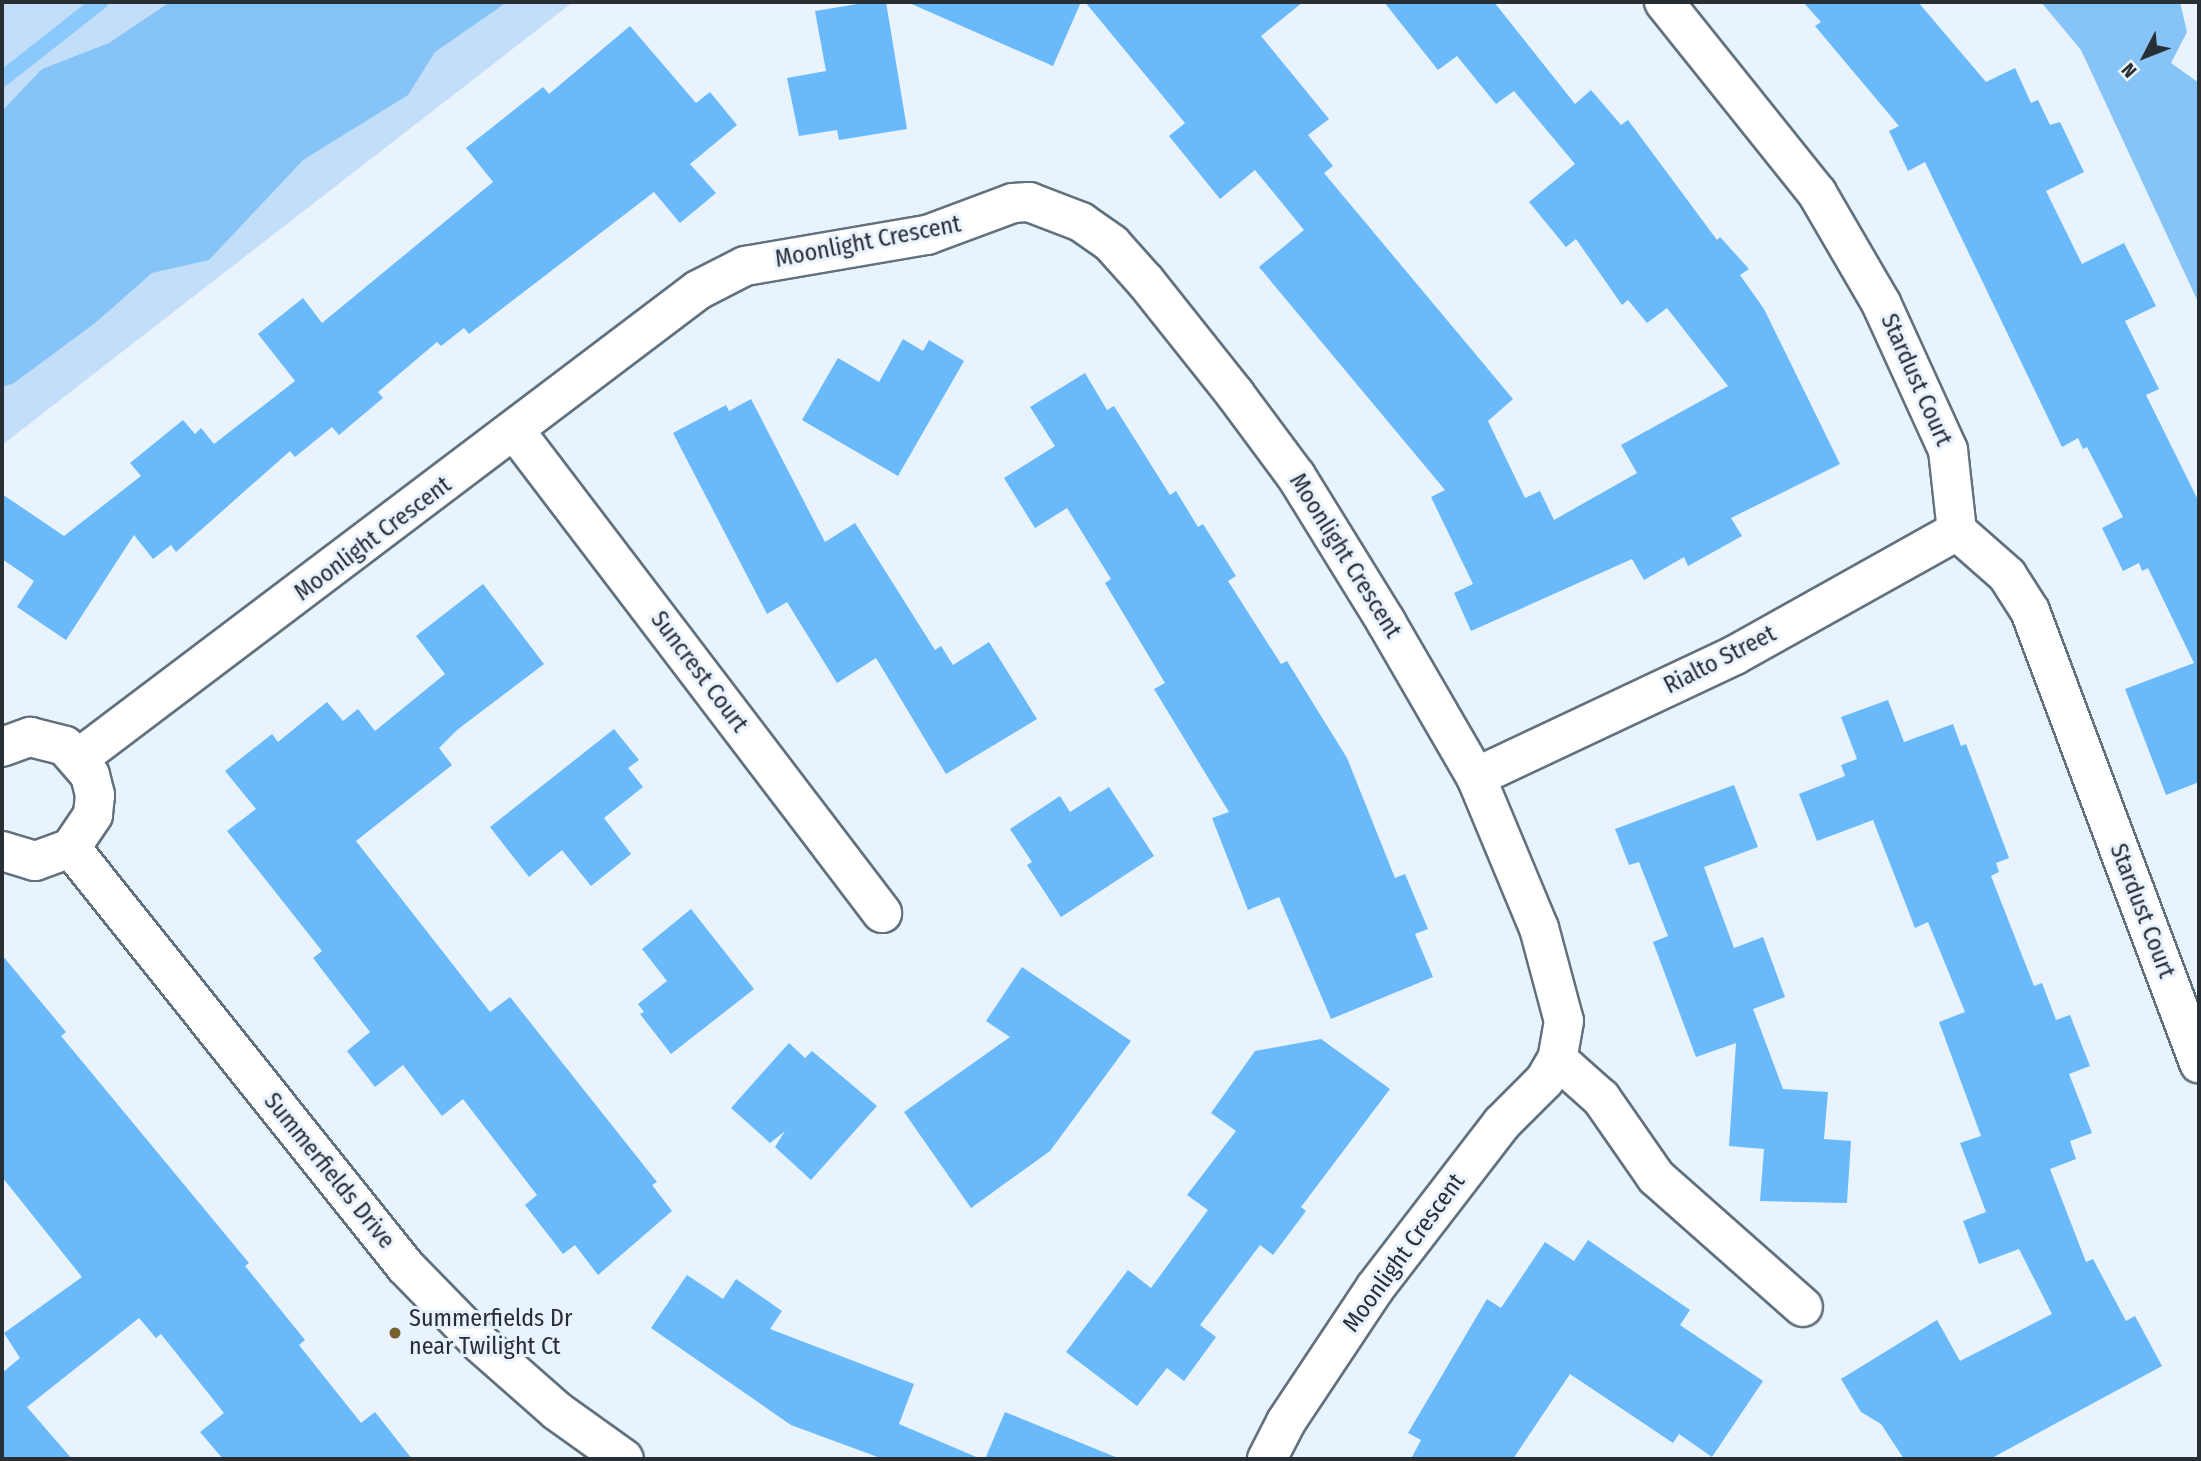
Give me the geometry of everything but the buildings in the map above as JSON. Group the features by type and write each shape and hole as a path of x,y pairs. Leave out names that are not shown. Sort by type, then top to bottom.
{"street":[{"name":"Stardust Court","path":"1664,2 1817,193 1881,303 1948,450 1957,531 2007,576 2030,611 2199,1064"},
{"name":"Moonlight Crescent","path":"79,758 515,431 698,290 745,266 927,234 1029,202 1081,222 1112,244 1235,394 1296,476 1476,777 1539,928 1559,990 1564,1021 1557,1059 1545,1080 1466,1167 1375,1288 1286,1422 1267,1459"},
{"name":"Suncrest Court","path":"515,431 883,913"},
{"name":"Rialto Street","path":"1476,777 1735,655 1957,531"},
{"path":"2,747 30,737 48,739 79,758 95,795 93,815 71,848 35,861 2,851"},
{"name":"Summerfields Drive","path":"71,848 405,1266 481,1344 557,1411 624,1459"},
{"path":"1557,1059 1601,1098 1656,1177 1803,1307"}],"shaded area":[{"path":"2,2 573,2 2,445"},
{"path":"170,2 507,2 435,52 408,95 303,160 209,260 152,273 95,323 14,383 2,387 2,111 42,69 109,43"},
{"path":"2041,2 2180,2 2187,32 2171,63 2199,83 2199,304 2081,50"}],"waterway":[{"path":"2,79 100,2"}],"place":[{"name":"Summerfields Dr near Twilight Ct","path":"395,1333"}]}
